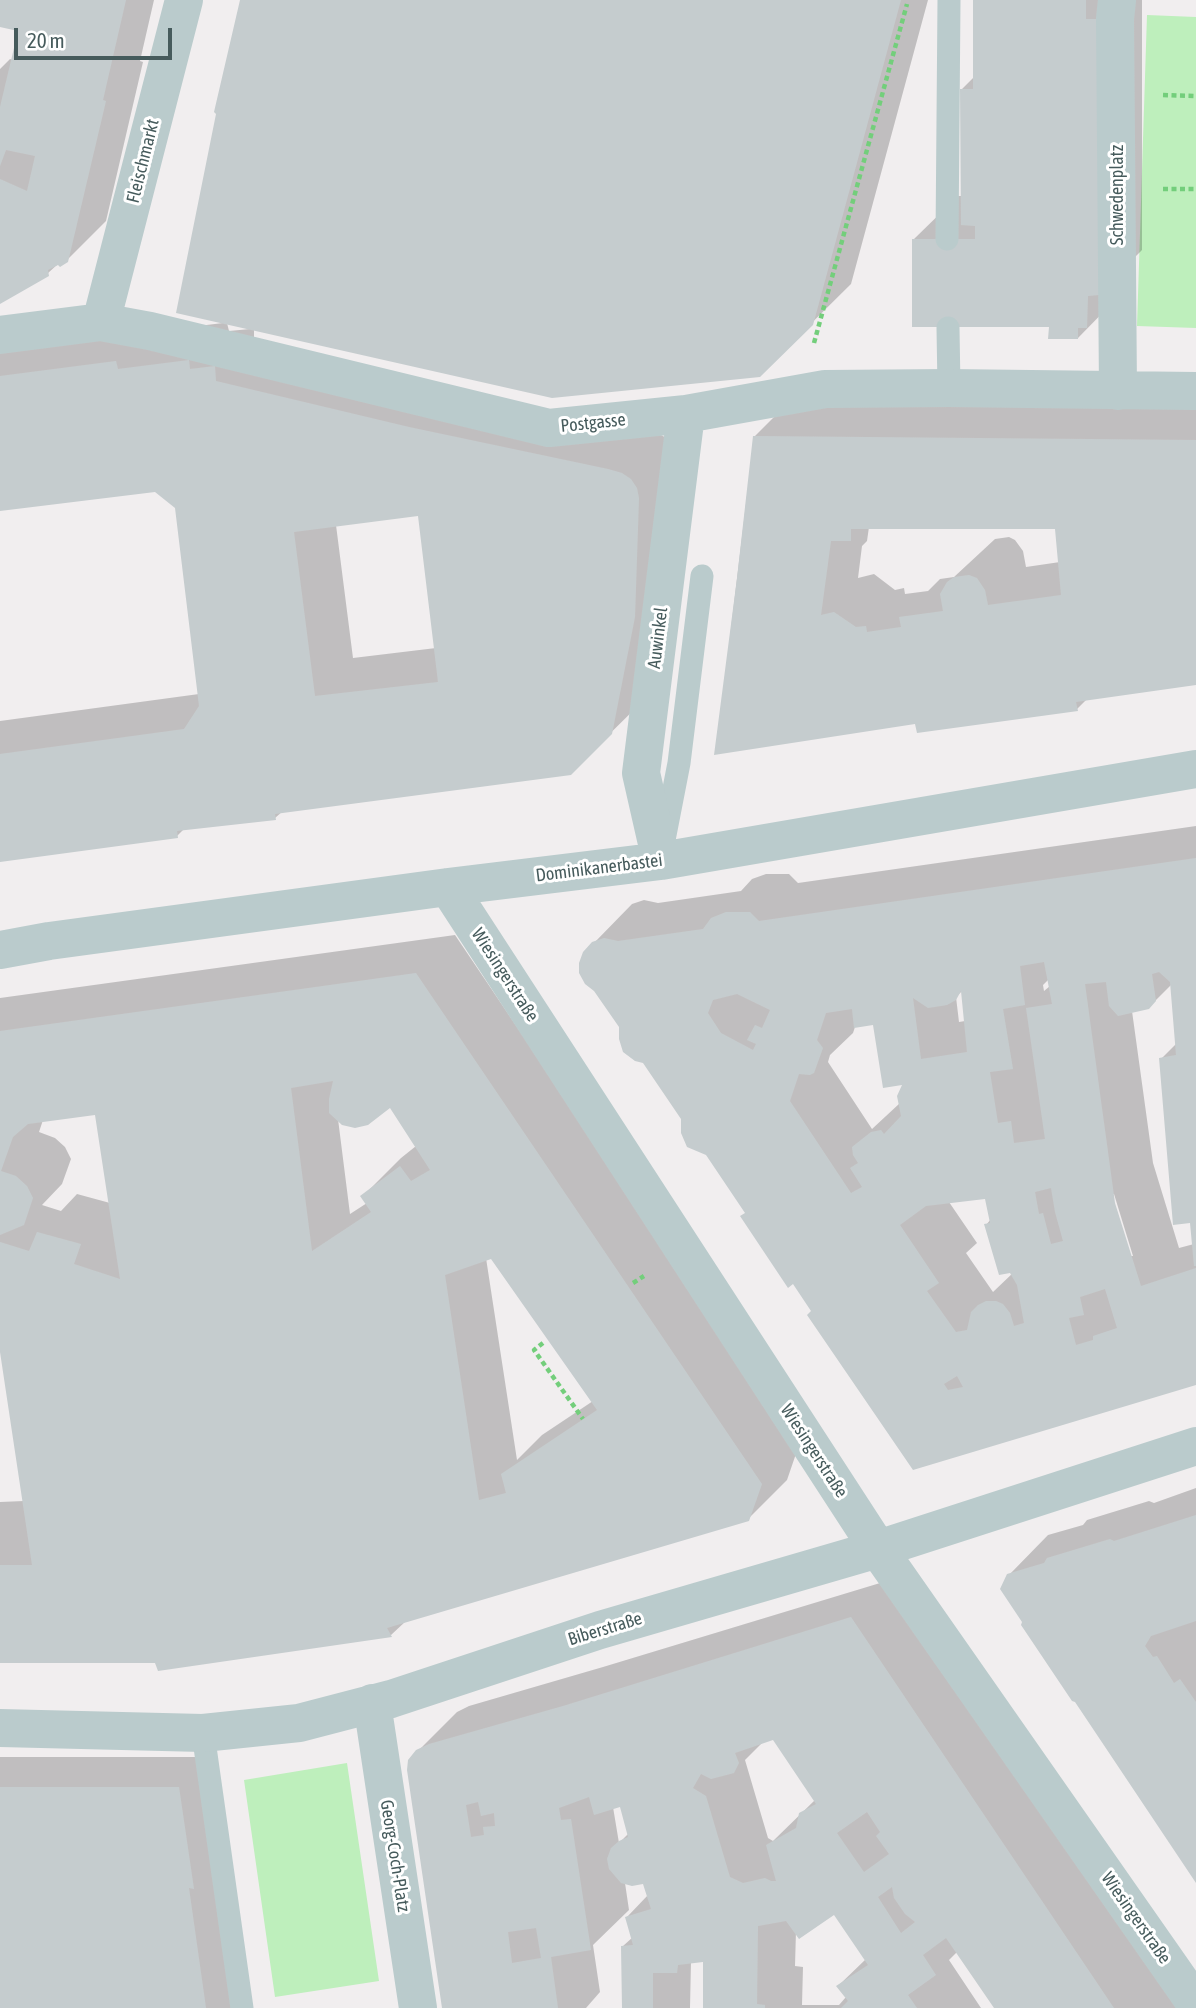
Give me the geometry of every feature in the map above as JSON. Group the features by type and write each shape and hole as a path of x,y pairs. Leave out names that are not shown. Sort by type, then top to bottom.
{"street":[{"name":"Fleischmarkt","path":"101,322 184,0"},
{"name":"Schwedenplatz","path":"1117,0 1118,391"},
{"name":"Postgasse","path":"0,335 101,322 150,331 549,428 686,414 825,389 1196,391"},
{"name":"Auwinkel","path":"661,861 641,773 686,414"},
{"name":"Dominikanerbastei","path":"0,950 48,941 448,887 661,861 1196,769"},
{"name":"Wiesingerstraße","path":"448,887 878,1549 1196,2004"},
{"name":"Biberstraße","path":"0,1728 203,1733 299,1723 391,1699 600,1630 878,1549 1196,1446"},
{"name":"Georg-Coch-Platz","path":"372,1703 418,2008"}],"lane":[{"path":"947,239 949,0"},
{"path":"948,327 949,388"},
{"path":"661,861 679,763 702,576"},
{"path":"203,1733 242,2008"}],"path":[{"path":"799,394 909,0"},
{"path":"543,1343 534,1350 583,1419"}],"green space":[{"path":"1147,15 1196,17 1196,328 1137,326"},
{"path":"347,1763 379,1981 275,1997 244,1780"}],"building":[{"path":"0,0 126,0 103,100 106,101 68,262 48,270 49,276 0,304 0,179 27,191 35,156 6,150 0,166 0,107 18,31 0,27"},
{"path":"240,0 901,0 813,325 760,377 552,398 176,313 216,114 214,112"},
{"path":"973,0 1086,0 1086,19 1099,19 1099,295 1088,296 1087,328 1078,328 1078,339 1048,339 1049,327 912,327 912,239 975,239 975,226 961,225 960,89 973,89"},
{"path":"189,360 190,369 215,366 216,381 409,427 608,469 631,479 639,498 635,617 612,734 571,775 275,814 276,820 177,831 178,838 0,862 0,754 184,729 199,706 175,508 155,492 0,511 0,376 116,361 118,369","holes":["418,516 438,682 315,696 294,532"]},
{"path":"753,436 1196,440 1196,685 1076,702 1078,711 917,733 915,724 714,755","holes":["851,529 1055,529 1061,595 988,605 985,590 977,578 969,575 954,577 947,582 940,594 943,611 899,617 901,627 867,632 866,626 856,627 834,612 821,615 831,541 851,541"]},
{"path":"1196,858 1196,1266 1190,1223 1173,1225 1159,1058 1176,1055 1170,982 1159,972 1152,974 1156,1001 1149,1009 1118,1016 1109,1006 1106,982 1085,984 1115,1203 1141,1286 1196,1268 1196,1385 913,1470 807,1315 811,1311 793,1284 788,1288 740,1216 745,1213 706,1155 687,1147 681,1133 681,1119 643,1063 635,1061 623,1052 619,1027 579,973 583,952 592,942 604,938 618,941 703,929 711,918 726,912 750,912 759,921","holes":["1044,962 1052,1004 1026,1008 1045,1139 1014,1143 1011,1121 998,1123 990,1072 1013,1069 1003,1009 1025,1005 1020,966","961,991 967,1052 921,1059 913,998 928,1008 947,1005 956,1000","737,994 770,1010 762,1028 755,1025 747,1040 756,1044 753,1050 721,1033 708,1013 713,1000","852,1009 854,1028 873,1025 883,1088 902,1085 897,1096 901,1116 884,1134 881,1130 871,1132 852,1147 858,1163 850,1168 862,1187 851,1193 790,1101 799,1074 814,1073 823,1048 817,1040 826,1013","1051,1188 1063,1241 1051,1244 1043,1213 1039,1214 1035,1192","985,1199 990,1223 984,1224 999,1275 1010,1273 1017,1285 1024,1323 1014,1326 1010,1313 1003,1304 986,1301 971,1312 967,1330 956,1332 927,1291 939,1283 900,1225 926,1206","1105,1289 1117,1328 1076,1345 1069,1318 1084,1315 1080,1297","957,1376 963,1387 948,1390 944,1384"]},
{"path":"416,973 762,1484 749,1521 387,1628 392,1637 158,1671 155,1663 0,1663 0,1565 32,1565 0,1352 0,1242 29,1251 37,1232 81,1244 74,1264 120,1279 95,1115 28,1124 13,1137 1,1171 16,1176 27,1186 33,1198 24,1225 0,1235 0,1031","holes":["333,1081 329,1113 342,1125 355,1128 368,1125 390,1108 430,1170 411,1181 400,1166 360,1196 371,1212 312,1251 291,1088","491,1259 597,1410 501,1474 506,1493 479,1500 445,1275"]},
{"path":"1196,1515 1196,1621 1151,1636 1145,1646 1153,1657 1157,1656 1174,1683 1180,1679 1196,1702 1196,1883 1021,1625 1022,1622 1000,1589 1007,1574 1044,1563 1047,1558 1110,1539 1114,1541"},
{"path":"851,1617 1114,2008 994,2008 946,1938 923,1955 936,1975 908,1995 917,2008 841,2008 848,2001 836,1986 868,1965 834,1915 799,1939 786,1921 758,1926 757,2004 765,2005 765,2008 703,2008 703,1962 678,1965 677,1973 653,1973 653,2008 622,2008 621,1946 633,1945 625,1917 651,1909 643,1884 632,1886 621,1883 609,1869 607,1859 611,1848 628,1837 620,1807 594,1815 589,1797 559,1808 561,1820 571,1819 591,1950 551,1957 558,2008 442,2008 407,1770 408,1760 416,1750 429,1744 563,1706","holes":["773,1740 816,1804 799,1813 796,1828 766,1845 776,1881 765,1878 743,1883 730,1877 706,1796 693,1788 701,1774 711,1779 734,1773 739,1763 735,1753","478,1802 481,1816 494,1813 495,1826 483,1827 484,1835 471,1837 466,1805","867,1812 880,1832 876,1836 889,1854 864,1872 837,1833","892,1887 894,1898 905,1914 915,1922 901,1933 878,1897","536,1928 541,1958 512,1963 508,1932"]},
{"path":"0,1787 179,1787 194,1889 189,1888 206,2008 0,2008"}]}
